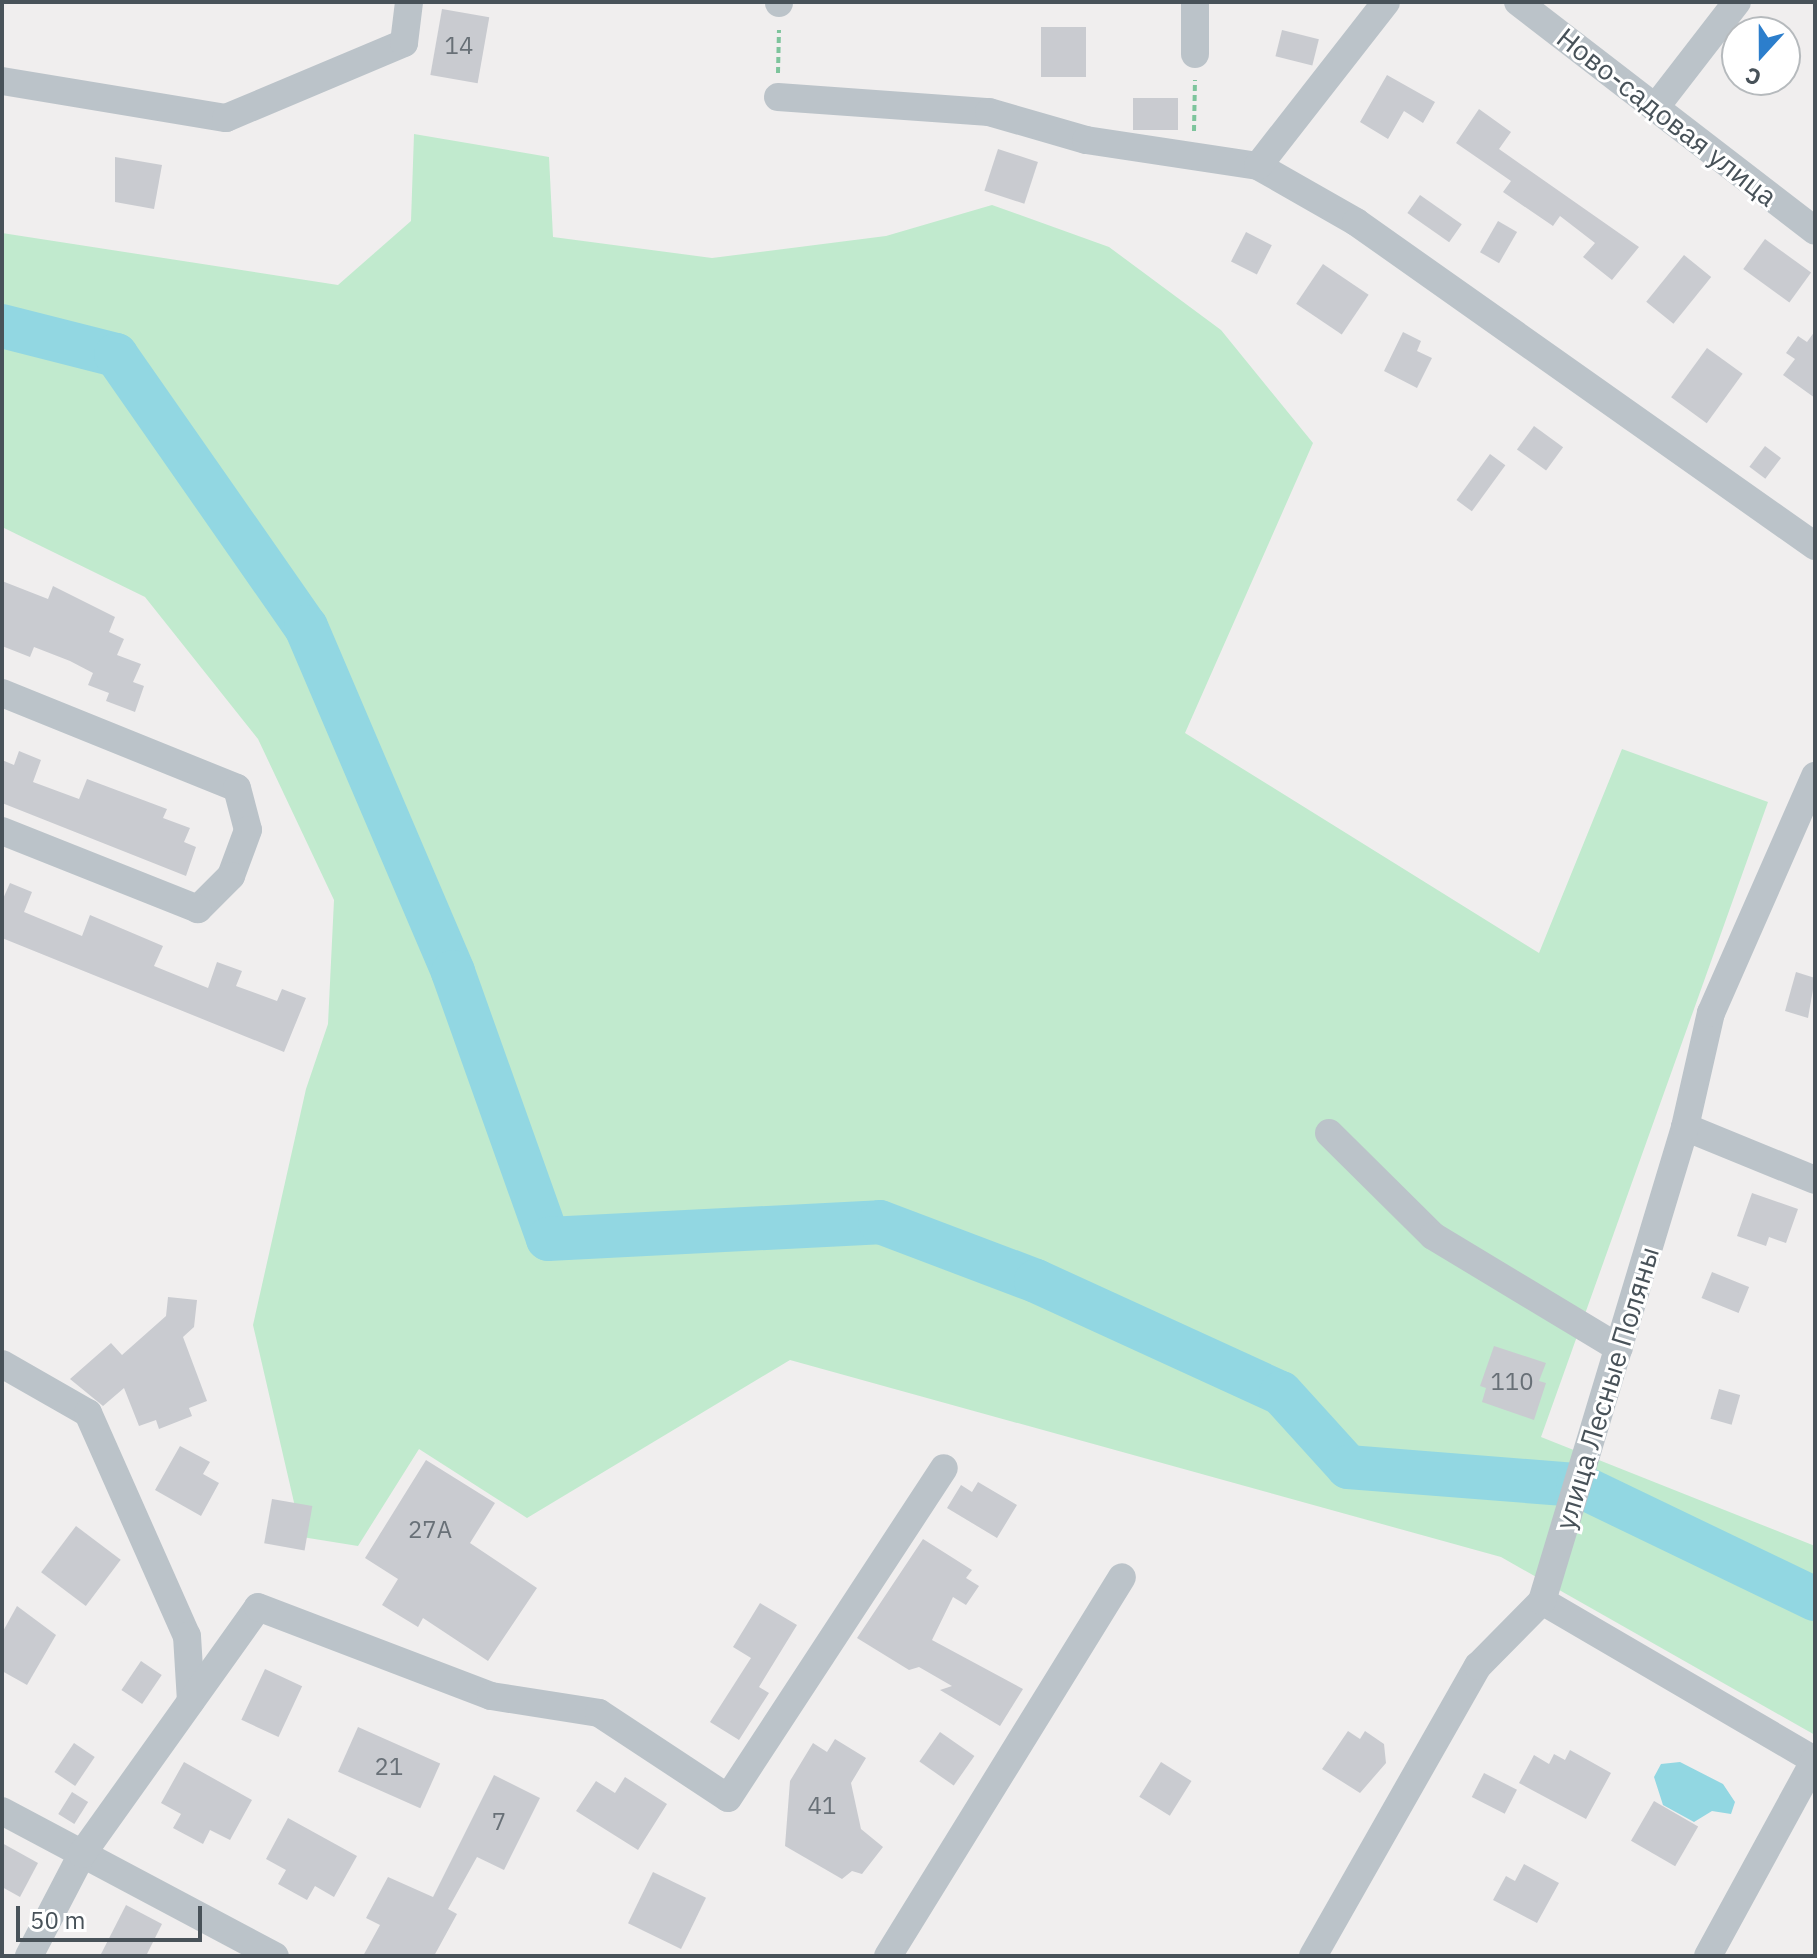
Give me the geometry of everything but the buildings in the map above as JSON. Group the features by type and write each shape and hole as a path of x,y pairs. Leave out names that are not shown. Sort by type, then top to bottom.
{"street":[{"path":"2,81 226,118 404,43 409,2"},
{"path":"1195,2 1195,54"},
{"path":"1258,166 1386,2"},
{"name":"Ново-садовая улица","path":"1518,2 1815,231"},
{"path":"1655,108 1737,2"},
{"path":"778,97 989,112 1086,140 1193,153 1258,166 1356,222 1815,546"},
{"path":"2,693 237,788 248,830 231,876 198,909 2,831"},
{"name":"улица Лесные Поляны","path":"1313,1956 1478,1666 1542,1601 1685,1127 1711,1013 1815,776"},
{"path":"1685,1127 1815,1180"},
{"path":"1329,1133 1433,1236 1619,1348"},
{"path":"2,1364 88,1413 187,1636 191,1701"},
{"path":"29,1956 82,1854 258,1607 491,1696 599,1713 728,1798 944,1468"},
{"path":"888,1956 884,1954 1122,1577"},
{"path":"1542,1601 1814,1759 1708,1956"},
{"path":"2,1811 275,1956"}],"path":[{"path":"778,97 779,3"},
{"path":"1193,153 1195,54"}],"green space":[{"path":"414,134 549,157 553,237 712,258 886,236 992,205 1109,247 1221,330 1313,443 1185,733 1539,953 1622,749 1768,802 1541,1437 1815,1546 1815,1735 1501,1557 790,1360 527,1518 419,1449 358,1546 302,1537 253,1325 306,1089 328,1024 334,900 258,739 145,597 2,527 2,233 338,285 411,221"}],"water":[{"path":"1680,1762 1723,1784 1735,1802 1731,1814 1712,1811 1694,1822 1663,1805 1654,1777 1661,1764"}],"waterway":[{"path":"2,326 116,355 306,627 453,972 548,1239 880,1222 1036,1281 1281,1393 1348,1467 1578,1485 1815,1599"}]}
